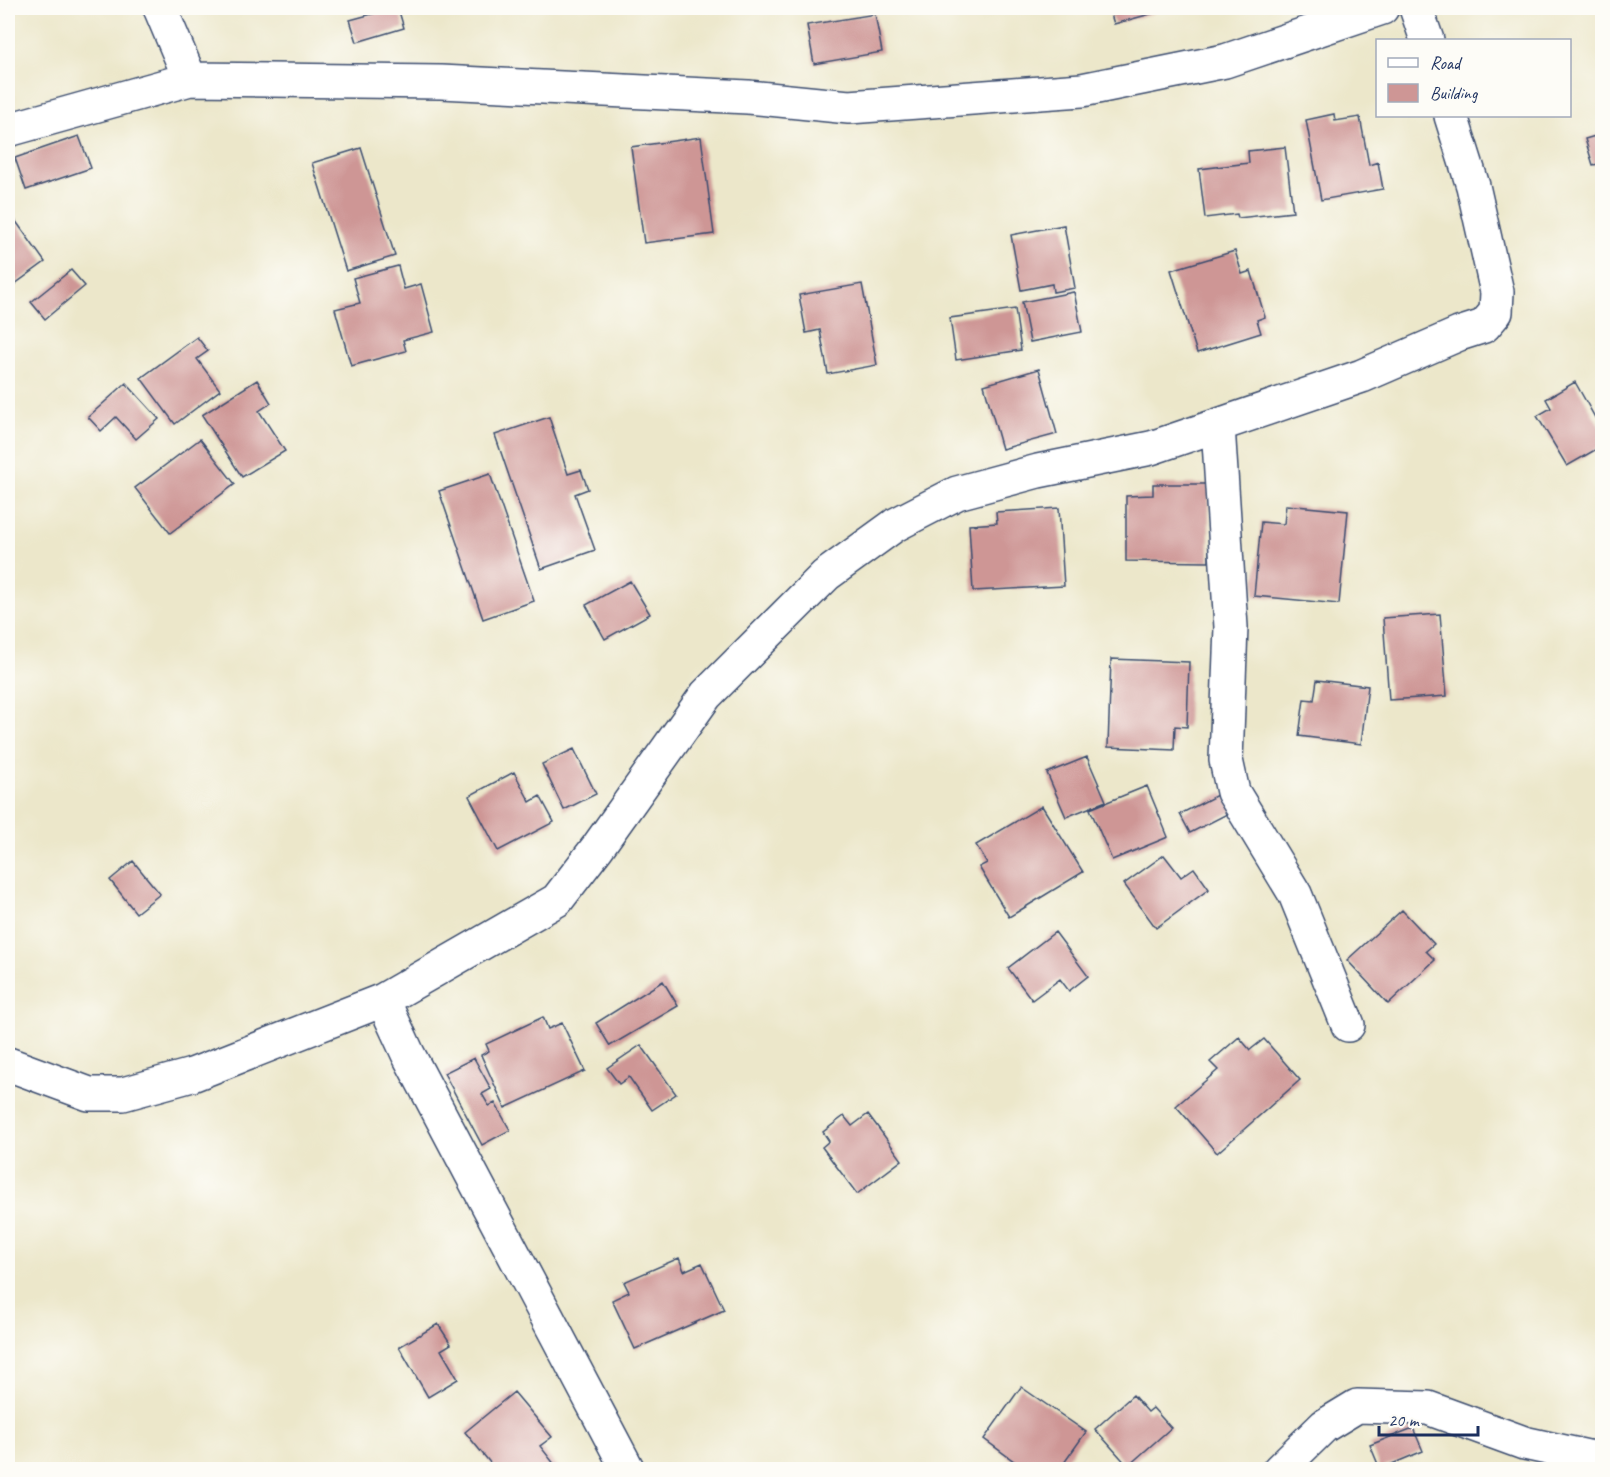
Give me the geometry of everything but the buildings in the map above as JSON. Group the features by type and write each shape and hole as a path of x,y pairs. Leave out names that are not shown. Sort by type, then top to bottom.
{"street":[{"path":"160,8 190,79"},
{"path":"8,130 190,79 441,82 748,97 849,107 1082,90 1225,61 1382,8"},
{"path":"1416,8 1427,39"},
{"path":"8,1064 89,1094 123,1094 192,1075 383,1000 557,900 706,695 826,575 895,525 957,493 1038,471 1151,448 1362,376 1459,334 1484,326 1496,312 1497,292 1473,186 1451,117"},
{"path":"1218,426 1231,627 1226,760 1233,792 1294,894 1348,1025"},
{"path":"383,1000 414,1064 628,1470"},
{"path":"1279,1470 1324,1426 1357,1406 1428,1408 1524,1443 1602,1460"}]}
